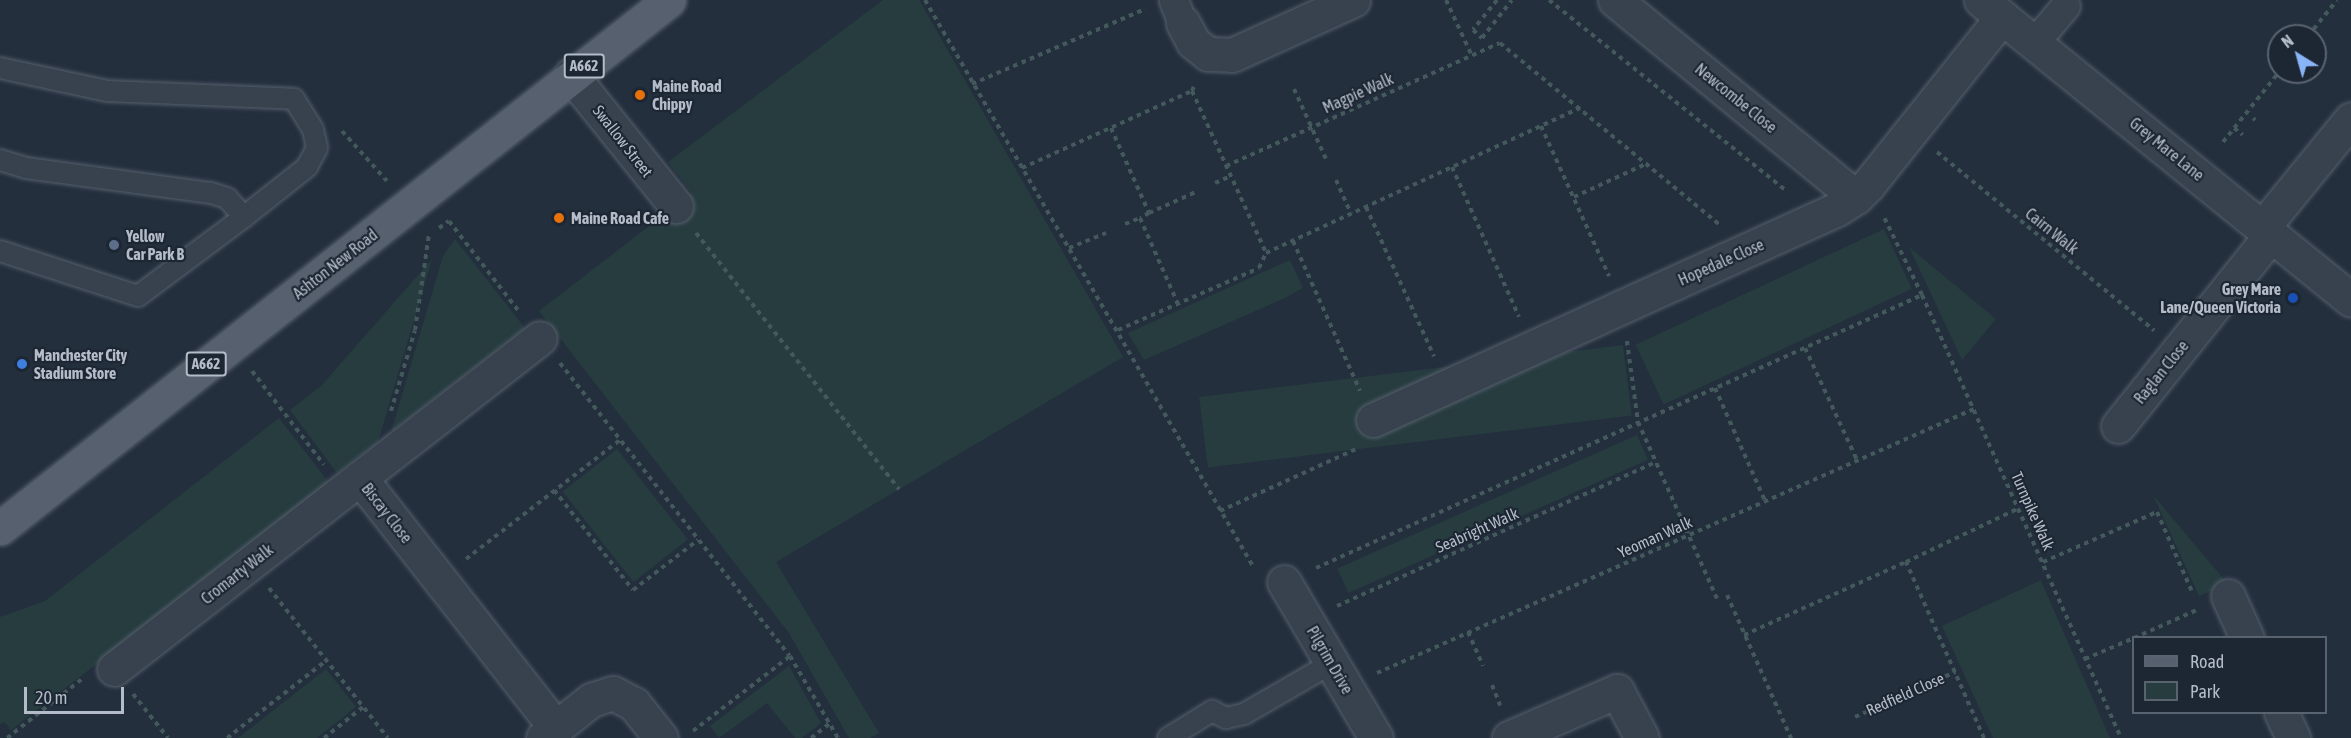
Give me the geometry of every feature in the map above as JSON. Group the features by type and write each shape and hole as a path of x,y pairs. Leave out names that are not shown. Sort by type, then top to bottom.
{"main road":[{"name":"Ashton New Road","path":"0,528 571,75 669,0"}],"street":[{"path":"1169,10 1193,42 1208,54 1232,55 1353,0"},
{"name":"Newcombe Close","path":"1615,0 1862,191"},
{"path":"2035,43 2066,6"},
{"name":"Hopedale Close","path":"1373,420 1838,209 1862,191 1911,131 1992,8"},
{"name":"Grey Mare Lane","path":"1992,8 2268,230 2351,300"},
{"name":"Swallow Street","path":"571,75 675,206"},
{"name":"Raglan Close","path":"2118,426 2179,350 2351,119"},
{"name":"Biscay Close","path":"540,338 359,478 439,580 549,733"},
{"name":"Cromarty Walk","path":"114,669 359,478"},
{"name":"Pilgrim Drive","path":"1284,582 1376,738"},
{"path":"2214,602 2245,636"},
{"path":"1509,738 1617,692 1642,738"},
{"path":"549,733 591,700 613,693 634,704 662,738"},
{"path":"2282,714 2293,738"}],"lane":[{"path":"0,68 107,91 294,99 313,130 317,148 307,166 244,217 138,296 0,251"},
{"path":"0,160 26,168 211,193 227,198 244,217"},
{"path":"1168,738 1212,711 1226,718 1244,714 1339,675"}],"path":[{"path":"925,0 1268,591 1922,295"},
{"path":"1446,0 1472,56"},
{"path":"1497,0 1473,30 1482,38 1512,0"},
{"path":"1549,0 1784,189"},
{"path":"2318,24 2337,0"},
{"path":"972,84 1169,10"},
{"name":"Magpie Walk","path":"1226,166 1500,43 1580,108"},
{"path":"2223,142 2269,84"},
{"path":"1294,89 1327,161"},
{"path":"1022,168 1192,92 1266,253"},
{"path":"1118,330 1259,268 1266,253 1580,108 1749,250"},
{"path":"335,125 356,143 382,174"},
{"path":"1541,126 1574,197 1618,309 1628,343 1638,422 1717,599"},
{"path":"1111,128 1149,213"},
{"path":"2234,128 2243,135"},
{"name":"Cairn Walk","path":"1911,131 2179,350"},
{"path":"1574,197 1648,163"},
{"path":"1452,167 1533,347"},
{"path":"1215,183 1231,176"},
{"path":"1336,180 1351,214"},
{"name":"Turnpike Walk","path":"1862,191 1922,295 2121,738"},
{"path":"1125,224 1196,192"},
{"path":"675,206 899,489"},
{"path":"1366,207 1447,387"},
{"path":"1140,218 1178,304"},
{"path":"232,344 359,478 416,330 429,235 449,221 790,656 838,738"},
{"path":"1069,248 1106,233"},
{"path":"1220,511 1381,438 1293,241"},
{"path":"1805,348 1857,460"},
{"path":"1715,388 1765,501"},
{"name":"Yeoman Walk","path":"1339,675 1468,633 1974,409"},
{"path":"439,580 620,440"},
{"name":"Seabright Walk","path":"1307,620 1656,462"},
{"path":"554,490 633,590 698,540"},
{"path":"1744,635 2019,508"},
{"path":"2043,562 2157,512 2214,602 2138,636"},
{"path":"1906,562 1984,738"},
{"path":"249,563 388,738"},
{"path":"1727,595 1791,738"},
{"path":"1468,633 1483,666"},
{"path":"2085,659 2132,639"},
{"path":"684,738 790,656"},
{"path":"227,738 327,660"},
{"path":"7,738 106,661 168,738"},
{"name":"Redfield Close","path":"1855,717 1955,672"},
{"path":"324,738 363,707"},
{"path":"811,738 829,724"}],"green space":[{"path":"883,0 919,0 1123,357 776,562 879,733 870,738 849,738 789,633 539,311 692,193 668,162"},
{"path":"1884,229 1912,289 1664,405 1636,345"},
{"path":"455,239 525,328 391,432 443,256"},
{"path":"1909,247 1996,319 1962,360"},
{"path":"432,259 378,442 337,473 290,410 321,386"},
{"path":"1290,260 1303,288 1285,298 1144,360 1128,333"},
{"path":"1623,345 1632,415 1208,468 1199,397"},
{"path":"279,418 330,484 11,730 5,722 0,724 0,617 45,601"},
{"path":"1637,435 1648,460 1348,593 1337,568"},
{"path":"617,449 688,540 633,582 563,491"},
{"path":"2153,495 2228,584 2199,596"},
{"path":"2041,580 2110,738 1993,738 1942,626"},
{"path":"789,666 821,723 802,738 795,738 767,703 719,738 710,726"},
{"path":"326,669 356,707 317,738 238,738"}],"place":[{"name":"Maine Road Chippy","path":"640,95"},
{"name":"Maine Road Cafe","path":"559,218"},
{"name":"Yellow Car Park B","path":"114,245"},
{"name":"Grey Mare Lane/Queen Victoria","path":"2293,298"},
{"name":"Manchester City Stadium Store","path":"22,364"}]}
